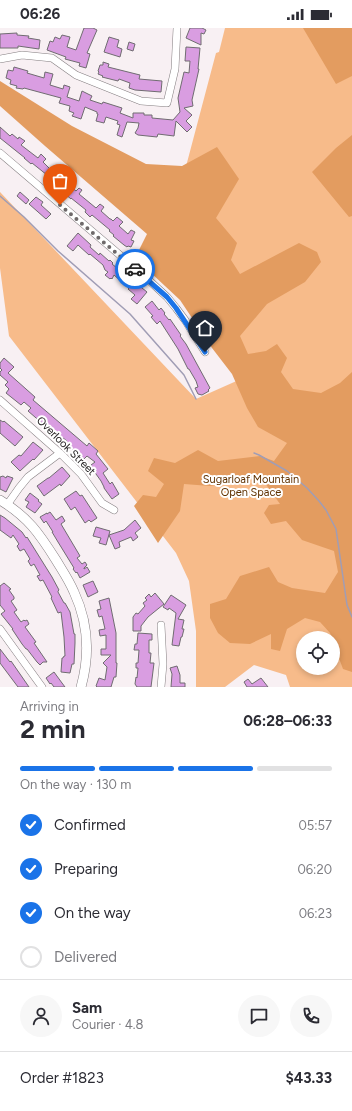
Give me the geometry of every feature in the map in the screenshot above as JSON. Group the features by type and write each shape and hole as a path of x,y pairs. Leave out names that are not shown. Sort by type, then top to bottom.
{"main road":[{"path":"4,502 25,518 39,534 68,580 78,602 84,623 87,645 85,668 80,687"}],"street":[{"path":"0,59 22,55 52,58 76,75 128,96 141,101 167,104 175,69 177,28"},
{"path":"0,153 167,297 181,314 205,352"},
{"name":"Overlook Street","path":"0,400 60,453 81,474 102,502 114,510"},
{"path":"4,502 28,477 60,453"},
{"path":"161,625 164,664 161,687"},
{"path":"0,629 42,687"}],"green space":[{"name":"Sugarloaf Mountain Open Space","path":"225,28 352,28 352,687 290,687 286,675 254,665 225,687 196,687 196,631 189,581 176,553 9,336 0,268 0,192 196,399 250,375 175,208 216,53 219,52"}],"shaded area":[{"path":"303,28 352,28 352,76 336,84"},
{"path":"0,81 72,126 146,164 182,166 217,147 239,179 216,218 237,243 231,260 240,274 299,243 317,252 321,262 305,282 267,304 240,336 248,354 266,351 277,344 287,358 281,372 293,389 321,393 340,383 352,372 352,672 343,669 340,661 340,631 328,631 320,622 305,618 287,629 280,651 271,649 271,634 250,644 230,643 218,633 210,618 210,604 226,599 240,576 269,567 278,582 292,588 325,593 338,572 334,551 302,540 286,521 271,524 264,513 269,505 280,504 265,483 243,475 231,482 210,486 184,484 180,511 158,543 134,506 143,495 156,497 164,484 148,471 154,458 175,463 198,450 218,461 260,456 274,461 287,443 258,427 247,408 232,374 212,348 180,300 135,258 147,234 0,106"},
{"path":"352,135 352,216 349,217 312,172 336,148"}],"building":[{"path":"84,28 93,28 97,30 87,53 90,54 86,68 79,66 80,63 65,59 66,57 47,50 50,41 53,42 55,37 60,39 62,35 70,37 67,47 76,50"},
{"path":"190,28 202,28 206,30 204,34 201,33 201,45 186,38"},
{"path":"17,33 17,35 29,36 28,38 40,40 39,49 18,46 18,48 0,48 0,34"},
{"path":"109,37 119,40 117,47 122,49 120,57 104,52"},
{"path":"129,42 135,44 133,51 127,49"},
{"path":"186,47 200,48 199,69 192,100 193,106 184,108 192,115 186,121 192,127 187,132 176,121 174,136 158,134 157,137 138,135 135,133 139,123 127,122 122,137 117,135 120,125 117,124 118,121 106,117 104,123 96,121 98,114 97,112 85,107 81,119 72,116 74,113 69,111 70,106 59,103 61,98 24,88 16,88 17,86 10,84 11,80 6,78 8,70 13,71 14,67 44,78 45,72 53,74 50,85 63,89 64,85 70,87 67,97 79,101 82,91 92,96 90,100 102,104 103,102 122,108 120,113 133,118 133,113 144,113 144,115 152,115 152,118 173,120 180,112 178,98 184,72 189,73 190,61 185,61"},
{"path":"103,62 109,64 108,67 140,75 139,79 162,81 161,92 135,90 129,88 130,83 119,79 118,81 102,77 103,76 98,74 98,71 100,65 103,65"},
{"path":"0,127 10,136 12,134 18,139 19,137 25,141 21,145 38,158 41,154 46,159 43,162 55,174 59,169 69,178 65,182 76,191 79,188 82,190 79,194 96,208 100,204 104,207 101,211 110,219 113,221 117,217 123,222 119,226 128,234 131,230 135,232 131,240 134,241 131,247 127,247 113,236 114,235 109,231 110,230 92,215 90,217 85,212 86,210 45,177 47,175 32,163 31,164 0,138"},
{"path":"20,192 29,200 26,204 17,196"},
{"path":"36,197 43,202 41,205 51,214 46,219 29,204"},
{"path":"78,233 99,255 100,253 109,261 110,260 113,263 112,264 147,292 137,304 131,299 135,295 128,289 129,288 114,275 112,279 110,279 105,275 108,272 105,270 103,265 90,254 89,255 78,245 73,251 67,246"},
{"path":"152,301 159,310 161,308 181,335 180,336 210,388 208,390 209,391 202,395 198,394 195,388 198,387 196,381 178,349 160,321 157,324 151,317 153,316 145,307"},
{"path":"4,358 14,367 8,373 35,397 33,400 87,446 89,443 98,451 96,454 108,469 103,473 110,484 112,482 119,494 112,499 91,467 91,465 95,462 87,456 84,459 65,443 67,441 59,435 58,437 28,411 31,408 24,402 21,405 6,393 9,389 5,385 8,382 0,375 2,370 0,368 0,363"},
{"path":"0,420 3,422 4,421 23,437 15,446 0,433"},
{"path":"33,442 43,450 34,460 33,459 20,471 11,462 19,455 21,456"},
{"path":"62,467 70,476 61,486 60,484 44,496 37,486"},
{"path":"3,476 6,478 7,476 13,478 6,492 0,489 0,477"},
{"path":"76,491 80,496 82,495 97,518 91,522 89,520 85,523 75,507 71,510 64,499"},
{"path":"30,493 42,504 35,513 26,507 29,502 25,500"},
{"path":"50,512 56,520 62,516 65,521 61,524 80,556 77,558 82,564 85,562 87,565 84,569 87,567 90,572 80,578 77,572 76,573 73,569 74,568 46,521 44,523 40,517"},
{"path":"0,515 22,532 26,538 27,537 52,577 59,590 58,592 70,612 75,634 75,643 74,664 72,664 70,673 61,672 62,658 65,656 61,612 58,613 43,580 40,581 37,576 40,575 34,564 31,566 28,561 30,559 24,549 20,551 17,546 19,544 13,535 11,538 0,530"},
{"path":"135,520 141,528 135,533 138,537 133,541 131,537 119,542 120,547 115,549 109,535 124,530"},
{"path":"96,527 110,531 106,545 99,543 101,538 93,536"},
{"path":"93,581 98,592 88,597 83,585"},
{"path":"4,583 11,589 9,590 14,597 11,601 17,610 14,612 21,622 27,620 29,624 25,627 36,642 34,643 47,662 43,662 40,665 37,662 1,614 5,611 0,605 0,586"},
{"path":"155,593 164,604 148,617 141,626 141,631 133,631 133,617 145,606 143,603 147,600 145,598 149,594 151,597"},
{"path":"171,595 186,605 178,619 184,620 182,629 184,629 179,646 172,645 176,613 169,608 168,610 163,607"},
{"path":"109,598 116,633 116,677 114,677 111,687 97,687 99,678 105,680 107,667 103,663 111,655 101,655 101,649 106,649 106,635 100,636 99,630 105,629 102,616 99,617 97,610 101,609 99,601"},
{"path":"138,633 152,634 152,640 149,640 149,653 151,653 150,663 154,663 151,687 137,687 135,684 138,668 136,668 136,663 138,663 139,650 134,650 135,644 137,644"},
{"path":"0,649 10,662 11,661 29,687 18,687 0,663"},
{"path":"177,666 180,675 180,683 185,683 185,687 171,687 172,674 170,668"},
{"path":"54,672 65,687 54,687 51,683 50,684 46,678"},
{"path":"261,678 268,687 247,687 244,682 248,679 252,684"}],"waterway":[{"path":"0,196 24,217 58,251 130,314 184,375 196,399"},
{"path":"254,453 287,471 307,488 326,510 336,529 347,605 352,617"}],"way so far":[{"path":"60,205 135,269"}],"route":[{"path":"135,269 167,297 185,320 205,352"}]}
